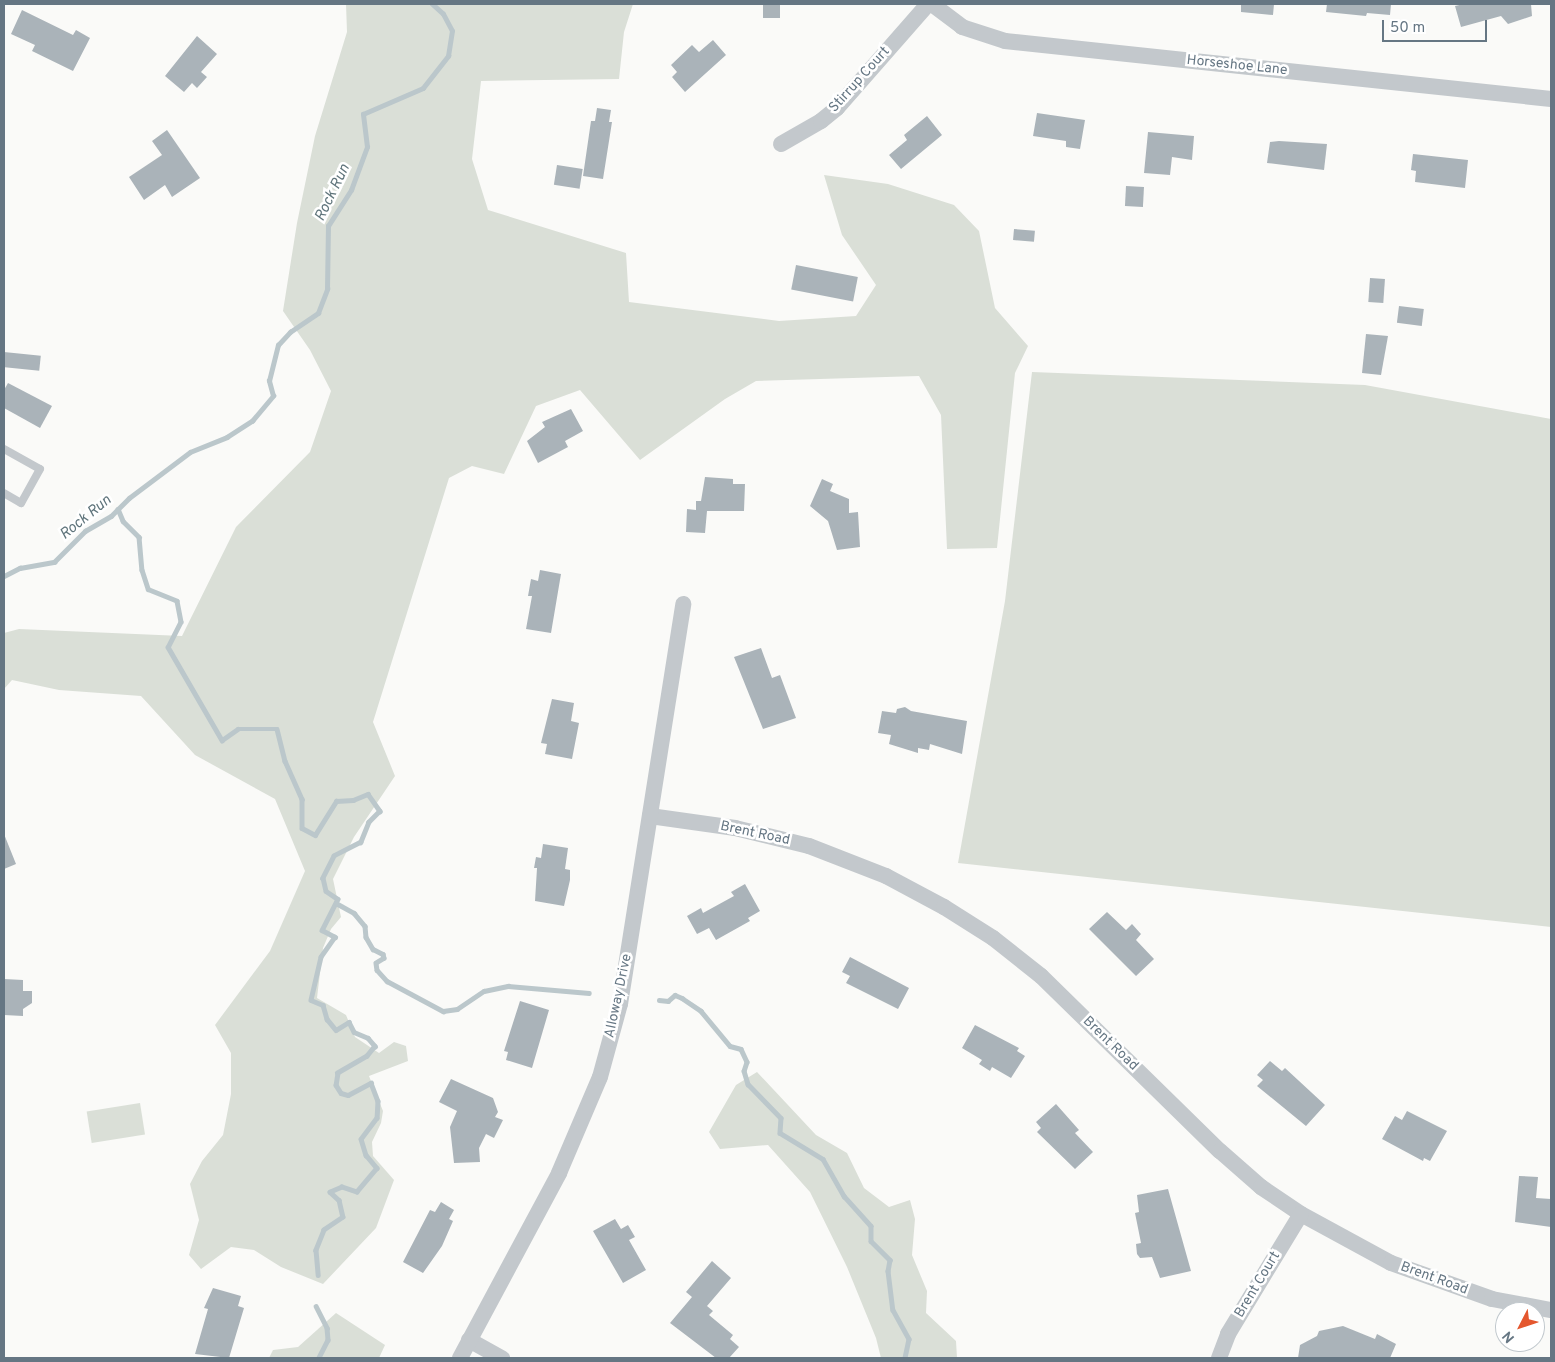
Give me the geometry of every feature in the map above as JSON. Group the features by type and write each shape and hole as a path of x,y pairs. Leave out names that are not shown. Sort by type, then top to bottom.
{"street":[{"name":"Stirrup Court","path":"781,144 822,121 837,108 928,4"},
{"name":"Horseshoe Lane","path":"932,4 962,27 1005,41 1551,100"},
{"name":"Alloway Drive","path":"460,1358 559,1173 600,1077 620,1004 683,604"},
{"name":"Brent Road","path":"650,816 735,828 808,846 886,876 944,907 993,938 1041,976 1220,1151 1262,1187 1300,1214 1391,1263 1492,1299 1551,1310"},
{"name":"Brent Court","path":"1219,1358 1228,1334 1300,1214"},
{"path":"469,1340 502,1358"}],"lane":[{"path":"4,449 40,469 22,503 4,493"}],"shaded area":[{"path":"346,4 633,4 624,32 619,79 481,81 472,159 488,210 626,253 629,302 779,321 856,316 876,285 842,235 824,175 888,184 954,205 979,231 995,308 1028,346 1015,373 997,548 947,549 941,415 919,376 756,381 725,399 640,460 580,390 536,406 504,474 472,466 449,478 373,722 395,776 354,837 333,879 341,917 331,929 323,948 317,998 346,1015 355,1037 379,1053 394,1042 406,1046 408,1061 369,1076 383,1111 381,1123 372,1142 373,1156 394,1180 376,1228 323,1284 281,1267 254,1250 231,1247 201,1269 189,1255 199,1220 190,1184 202,1161 223,1135 231,1094 231,1053 215,1025 270,951 305,871 275,799 195,755 141,696 59,690 12,680 4,689 4,633 19,629 182,636 236,527 310,452 331,391 310,350 283,311 297,223 315,136 347,32"},
{"path":"1032,372 1365,385 1551,419 1551,927 958,863 1005,601"},
{"path":"757,1072 816,1135 847,1153 864,1188 889,1207 910,1200 915,1219 912,1255 927,1291 926,1313 956,1341 957,1358 881,1358 876,1338 847,1267 810,1192 768,1145 720,1149 709,1132 736,1085"},
{"path":"140,1103 145,1135 92,1143 87,1111"},
{"path":"336,1313 385,1345 379,1358 269,1358 273,1350 298,1347"}],"building":[{"path":"763,4 780,4 780,18 763,18"},
{"path":"1241,4 1274,4 1273,15 1241,12"},
{"path":"1327,4 1391,4 1390,15 1367,13 1366,16 1326,12"},
{"path":"1464,4 1531,4 1532,16 1508,24 1501,16 1461,27 1455,6"},
{"path":"22,10 73,35 76,30 90,38 73,71 32,51 35,45 11,34"},
{"path":"197,36 217,54 201,72 207,77 197,88 192,83 184,92 165,76"},
{"path":"713,40 726,55 685,92 672,77 677,72 671,65 692,45 699,52"},
{"path":"597,108 611,110 609,122 612,122 603,179 583,176 591,121 595,121"},
{"path":"1037,113 1085,120 1080,149 1066,147 1066,141 1033,136"},
{"path":"927,116 942,135 901,169 889,155 907,140 904,135"},
{"path":"167,130 200,178 172,197 165,185 144,200 129,177 162,155 152,141"},
{"path":"1148,132 1194,136 1192,160 1172,157 1170,175 1144,173"},
{"path":"1270,142 1327,144 1324,170 1267,163"},
{"path":"1413,154 1468,160 1465,188 1415,182 1416,171 1411,170"},
{"path":"557,165 583,169 580,189 554,185"},
{"path":"1126,186 1144,187 1143,207 1125,206"},
{"path":"1014,229 1035,231 1034,242 1013,240"},
{"path":"796,265 858,277 853,302 791,290"},
{"path":"1370,278 1385,279 1383,303 1368,302"},
{"path":"1399,306 1424,309 1422,326 1397,323"},
{"path":"1366,334 1388,336 1381,375 1362,373"},
{"path":"4,352 41,356 39,371 4,367"},
{"path":"8,383 52,406 40,428 4,408 4,390"},
{"path":"571,409 583,431 565,441 568,447 538,463 527,441 545,427 542,422"},
{"path":"705,477 733,479 733,484 745,484 744,511 707,511 705,533 686,532 687,509 696,510 696,501 701,501"},
{"path":"822,479 833,484 830,491 849,499 849,513 858,512 860,547 837,550 828,521 810,506"},
{"path":"540,570 561,574 551,633 526,629 532,596 528,596 531,579 538,581"},
{"path":"761,648 772,678 780,675 796,718 763,729 734,657"},
{"path":"552,699 574,703 571,721 579,723 572,759 545,754 547,744 541,743"},
{"path":"905,707 911,711 967,721 962,754 930,744 929,750 918,748 918,753 889,744 891,735 878,733 882,711 896,713 897,709"},
{"path":"4,834 16,864 4,869"},
{"path":"543,844 568,848 565,869 570,870 570,880 564,906 535,901 537,868 534,868 536,857 541,858"},
{"path":"745,884 760,911 748,918 750,921 716,940 709,928 697,934 687,916 701,908 703,913 734,896 731,892"},
{"path":"1107,912 1126,930 1132,924 1141,934 1136,940 1154,959 1136,976 1089,929"},
{"path":"850,957 909,988 898,1009 846,983 850,976 842,972"},
{"path":"4,979 23,980 23,991 32,991 32,1003 23,1009 23,1016 4,1015"},
{"path":"520,1001 549,1010 532,1068 506,1060 508,1052 504,1051"},
{"path":"975,1025 1019,1048 1017,1051 1025,1056 1011,1078 992,1067 990,1071 979,1064 982,1060 962,1048"},
{"path":"1270,1061 1282,1071 1285,1068 1325,1105 1306,1126 1257,1086 1263,1080 1257,1075"},
{"path":"451,1079 493,1098 498,1112 495,1117 503,1120 494,1138 486,1134 479,1148 480,1162 454,1163 450,1127 457,1111 439,1102"},
{"path":"1056,1104 1079,1130 1075,1133 1093,1152 1075,1169 1037,1132 1041,1128 1036,1122"},
{"path":"1407,1111 1447,1131 1430,1161 1424,1158 1423,1161 1382,1139 1395,1116 1402,1120"},
{"path":"1519,1176 1538,1177 1536,1198 1551,1199 1551,1227 1515,1222"},
{"path":"1168,1189 1191,1271 1160,1278 1152,1257 1140,1258 1137,1254 1136,1244 1141,1243 1135,1213 1139,1212 1137,1195"},
{"path":"441,1202 454,1210 449,1219 453,1221 442,1246 423,1273 403,1262 430,1210 435,1212"},
{"path":"615,1219 621,1229 628,1225 635,1237 629,1240 646,1270 623,1283 593,1231"},
{"path":"712,1261 731,1278 707,1306 713,1311 709,1315 733,1335 730,1339 739,1347 729,1358 716,1358 670,1323 692,1297 686,1292"},
{"path":"213,1288 241,1296 238,1306 244,1308 229,1358 195,1354 208,1309 204,1308"},
{"path":"1343,1326 1375,1339 1377,1334 1396,1344 1390,1358 1298,1358 1300,1345 1317,1336 1319,1331"}],"waterway":[{"name":"Rock Run","path":"4,576 20,568 54,562 85,531 111,516 129,498 190,452 227,437 252,421 273,396 269,381 278,345 290,332 318,313 327,289 328,226 351,190 367,147 363,114 423,88 448,56 452,31 443,14 432,4"},
{"path":"118,509 123,521 139,537 142,570 148,589 177,601 181,622 168,647 222,740 238,729 277,729 285,761 302,799 302,828 315,835 336,801 353,800 368,794 380,811 369,822 361,842 334,856 323,878 326,891 338,899 322,930 335,937 321,957 311,1000 323,1005 327,1019 336,1030 349,1022 354,1032 368,1038 375,1046 367,1056 338,1073 336,1085 341,1093 348,1095 371,1083 378,1101 377,1118 361,1139 366,1155 377,1168 357,1192 342,1187 330,1192 339,1200 343,1217 324,1230 316,1250 318,1275"},
{"path":"336,903 354,913 365,926 366,937 373,949 383,954 384,958 376,963 377,970 387,981 443,1011 457,1009 484,991 508,986 589,993"},
{"path":"659,1000 668,1001 675,995 682,998 701,1011 730,1046 741,1049 747,1062 744,1071 748,1084 781,1118 780,1133 823,1159 844,1196 871,1226 871,1241 890,1260 888,1271 893,1310 909,1339 905,1358"},
{"path":"316,1306 327,1328 328,1340 319,1358"}]}
